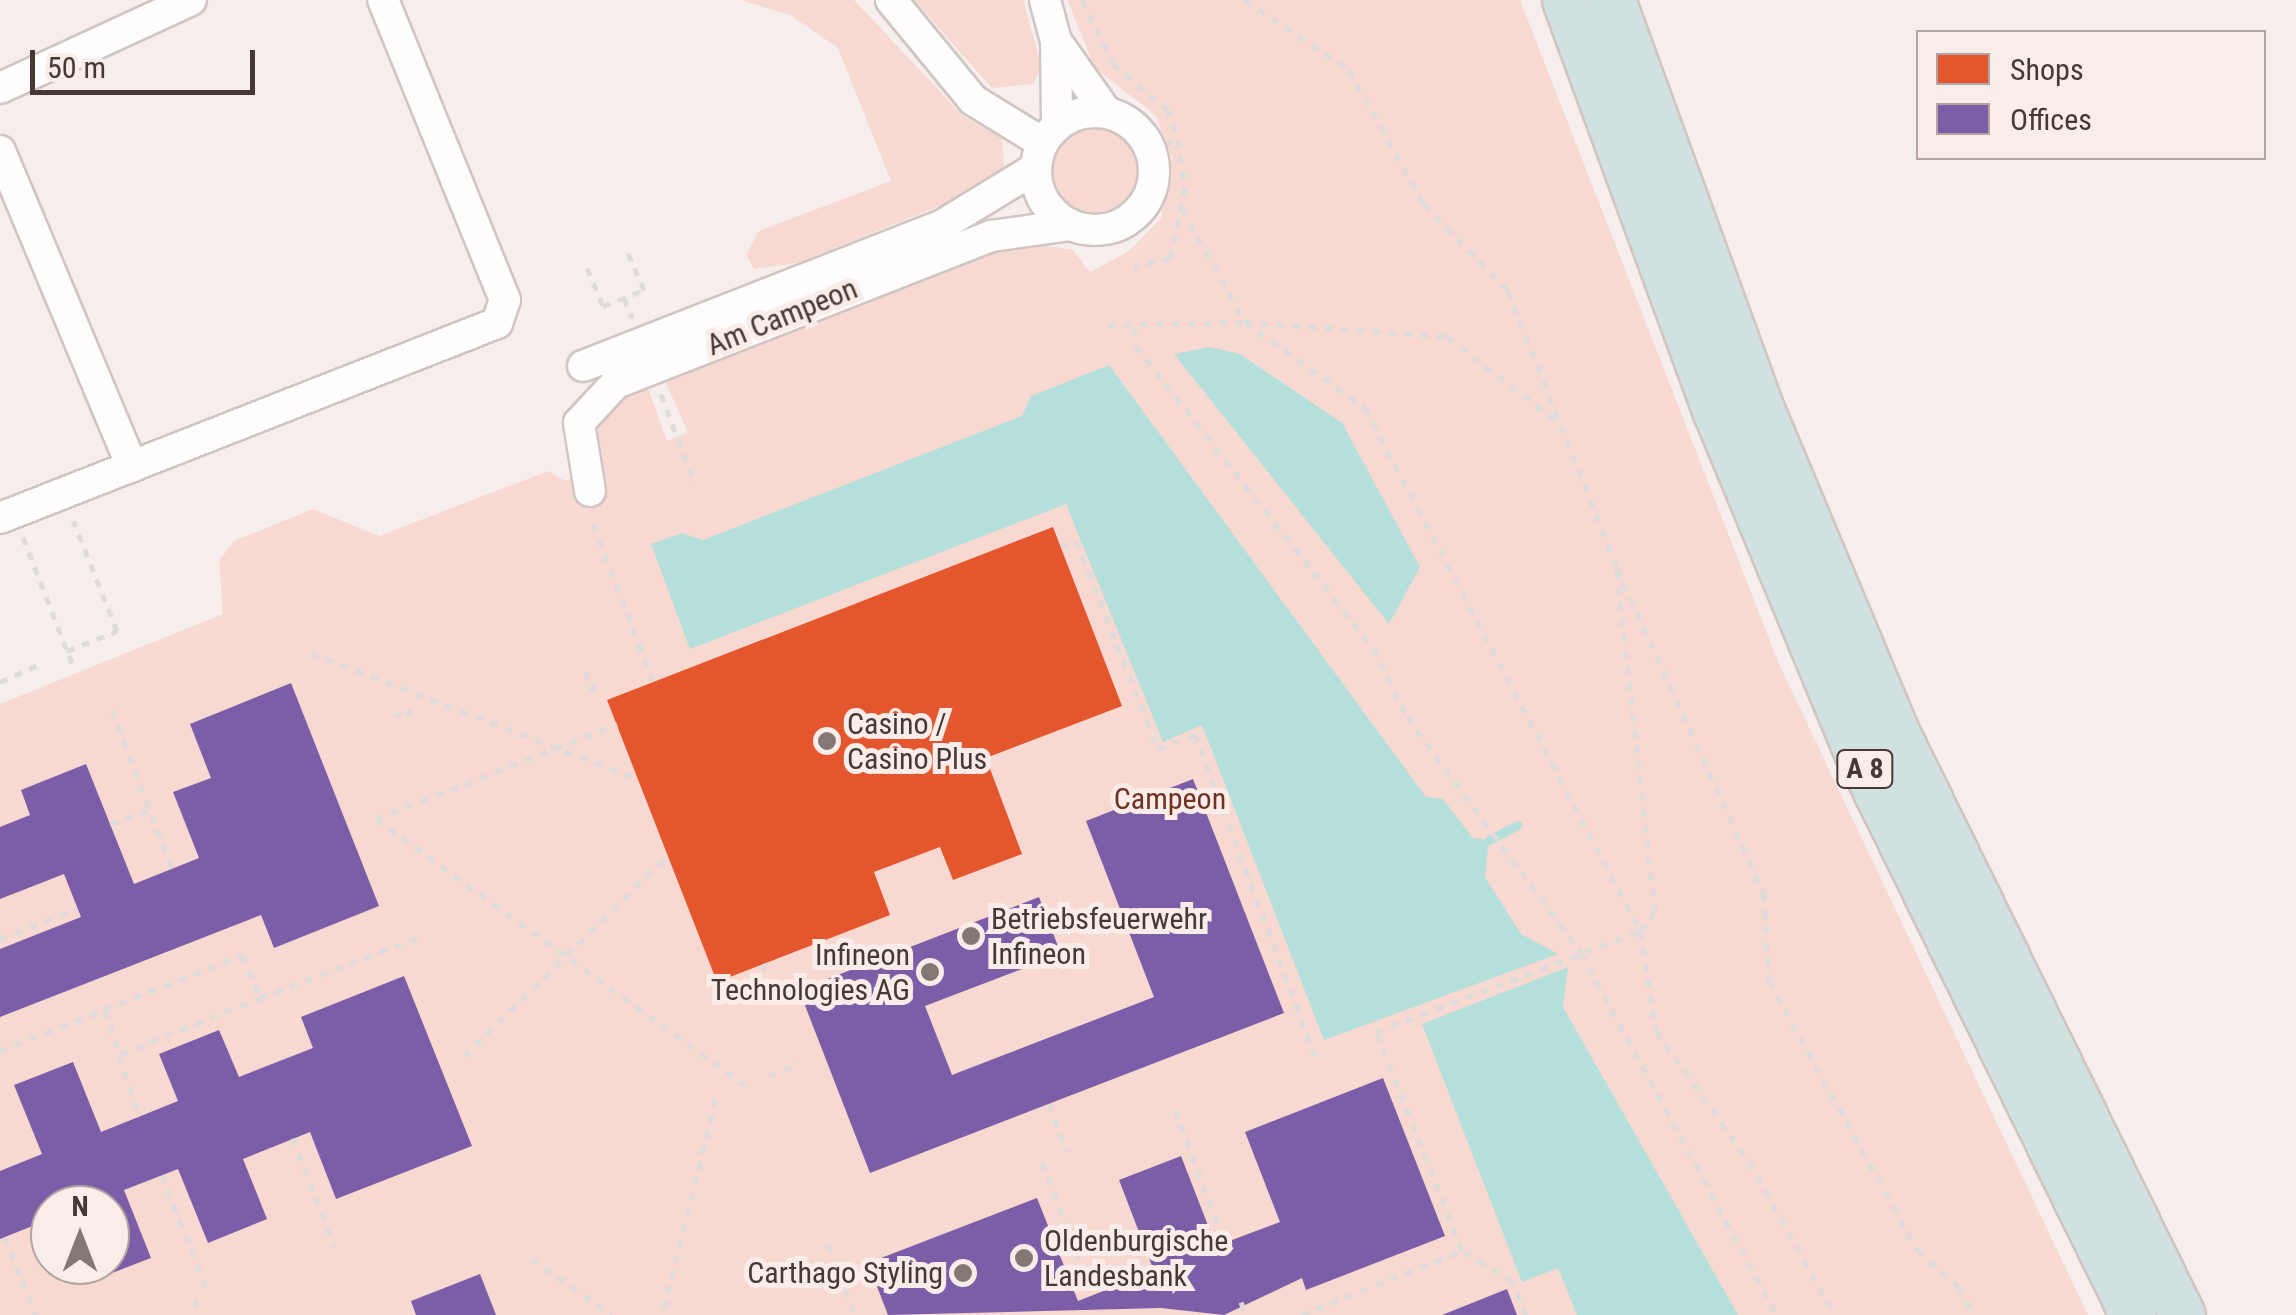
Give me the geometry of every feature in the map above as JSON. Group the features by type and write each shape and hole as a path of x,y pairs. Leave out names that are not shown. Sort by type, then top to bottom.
{"highway":[{"name":"A 8","path":"1566,0 1716,412 1835,700 2046,1151 2133,1315"},
{"name":"A 8","path":"1612,0 1758,402 1898,736 2182,1315"}],"street":[{"path":"0,88 192,0"},
{"path":"7,516 497,323 505,300 383,0"},
{"path":"891,0 973,100 1045,145"},
{"path":"1045,0 1056,41 1045,145 1051,211 1070,225 1092,230 1132,217 1153,186 1164,143 1106,112 1056,41"},
{"path":"973,100 1028,108 1054,82"},
{"path":"1045,145 1106,112"},
{"name":"Am Campeon","path":"583,366 941,226 1045,145"},
{"path":"0,152 132,467"},
{"name":"Am Campeon","path":"590,491 579,423 616,383 991,236 1070,225"}],"path":[{"path":"1082,0 1113,64 1167,108 1164,143 1182,209 1245,322 1366,408 1640,931 1656,1031 1748,1162 1835,1315"},
{"path":"1245,0 1349,70 1424,204 1508,291 1617,568 1764,894 1769,981 1916,1250 1974,1315"},
{"path":"1134,267 1170,258 1182,209"},
{"path":"587,268 603,306 644,290 628,253"},
{"path":"1106,325 1245,322 1447,337 1563,425"},
{"path":"1133,326 1136,346 1374,648 1407,717 1492,827 1581,953 1778,1315"},
{"path":"671,426 695,485"},
{"path":"63,494 117,632 67,651"},
{"path":"7,516 72,664"},
{"path":"593,524 653,682"},
{"path":"1060,547 1076,542 1158,748 1195,734 1315,1056"},
{"path":"1526,1315 1512,1281 1462,1250 1376,1032 1640,931 1656,912 1617,568"},
{"path":"311,654 638,778"},
{"path":"0,682 38,666"},
{"path":"586,672 593,691 594,677"},
{"path":"112,710 172,868"},
{"path":"394,716 411,710 402,720"},
{"path":"617,724 376,819 745,1085"},
{"path":"110,824 150,810"},
{"path":"464,1056 668,855"},
{"path":"0,939 77,909"},
{"path":"122,1054 420,937"},
{"path":"0,1050 243,955 260,998"},
{"path":"762,964 776,999"},
{"path":"105,1010 122,1054 138,1117"},
{"path":"768,1076 800,1063"},
{"path":"664,1310 716,1097"},
{"path":"1048,1104 1067,1152"},
{"path":"1175,1110 1225,1243"},
{"path":"294,1138 334,1246"},
{"path":"1042,1162 1087,1282 1072,1288"},
{"path":"162,1175 209,1295"},
{"path":"4,1237 36,1315"},
{"path":"828,1246 855,1315"},
{"path":"1301,1315 1462,1250"},
{"path":"530,1260 612,1315"},
{"path":"195,1300 201,1315"},
{"path":"1241,1302 1246,1315"}],"green space":[{"path":"741,0 854,0 963,116 1002,138 1004,167 962,197 797,263 754,269 746,255 759,231 891,181 838,48 790,15"},
{"path":"914,0 1023,0 1042,68 1033,84 992,88"},
{"name":"Campeon","path":"1067,0 1520,0 1779,664 2088,1315 0,1315 0,704 223,614 219,561 234,541 313,509 379,536 548,471 565,481 596,468 600,411 645,380 667,441 688,432 663,377 1015,241 1073,250 1090,272 1129,251 1161,219 1172,157 1155,115 1095,68"},
{"path":"1094,124 1112,128 1127,138 1137,153 1141,171 1137,189 1127,204 1112,214 1094,218 1076,214 1061,204 1051,189 1047,171 1051,153 1061,138 1076,128"}],"water":[{"path":"1210,347 1240,354 1342,423 1420,567 1389,624 1174,354"},
{"path":"1109,365 1426,797 1443,799 1473,838 1489,840 1485,877 1521,934 1558,954 1324,1040 1202,725 1163,742 1066,504 690,649 651,544 682,533 703,540 1022,416 1031,396"},
{"path":"1568,967 1563,1007 1738,1315 1577,1315 1558,1268 1522,1282 1422,1024"}],"building: Shops":[{"name":"Casino / Casino Plus","path":"1053,527 1122,706 986,758 1022,854 953,880 940,847 874,872 890,915 717,982 607,700"}],"building: Offices":[{"path":"291,683 379,906 274,948 261,915 0,1017 0,949 81,917 64,874 0,899 0,827 30,815 21,790 86,764 134,884 199,858 173,792 211,778 190,724"},
{"name":"Infineon Technologies AG","path":"1193,779 1284,1013 870,1173 799,990 1039,897 1061,954 925,1006 952,1075 1154,997 1086,821"},
{"path":"404,976 472,1146 336,1199 310,1132 243,1159 267,1219 208,1243 178,1169 130,1188 30,1185 30,1227 0,1239 0,1171 42,1154 14,1085 73,1062 101,1132 178,1101 159,1054 219,1030 239,1077 313,1048 301,1017"},
{"path":"1383,1078 1445,1236 1306,1290 1302,1278 1224,1315 1161,1308 888,1315 868,1263 1037,1198 1078,1301 1154,1271 1119,1180 1181,1156 1216,1246 1280,1222 1245,1132"},
{"path":"130,1205 151,1258 130,1266"},
{"path":"480,1274 496,1315 416,1315 411,1301"},
{"path":"1507,1289 1517,1315 1442,1315"}],"waterway":[{"path":"1489,840 1517,825"}],"place":[{"name":"Casino / Casino Plus","path":"827,741"},
{"name":"Betriebsfeuerwehr Infineon","path":"971,936"},
{"name":"Infineon Technologies AG","path":"930,972"},
{"name":"Oldenburgische Landesbank","path":"1024,1258"},
{"name":"Carthago Styling","path":"963,1273"}]}
